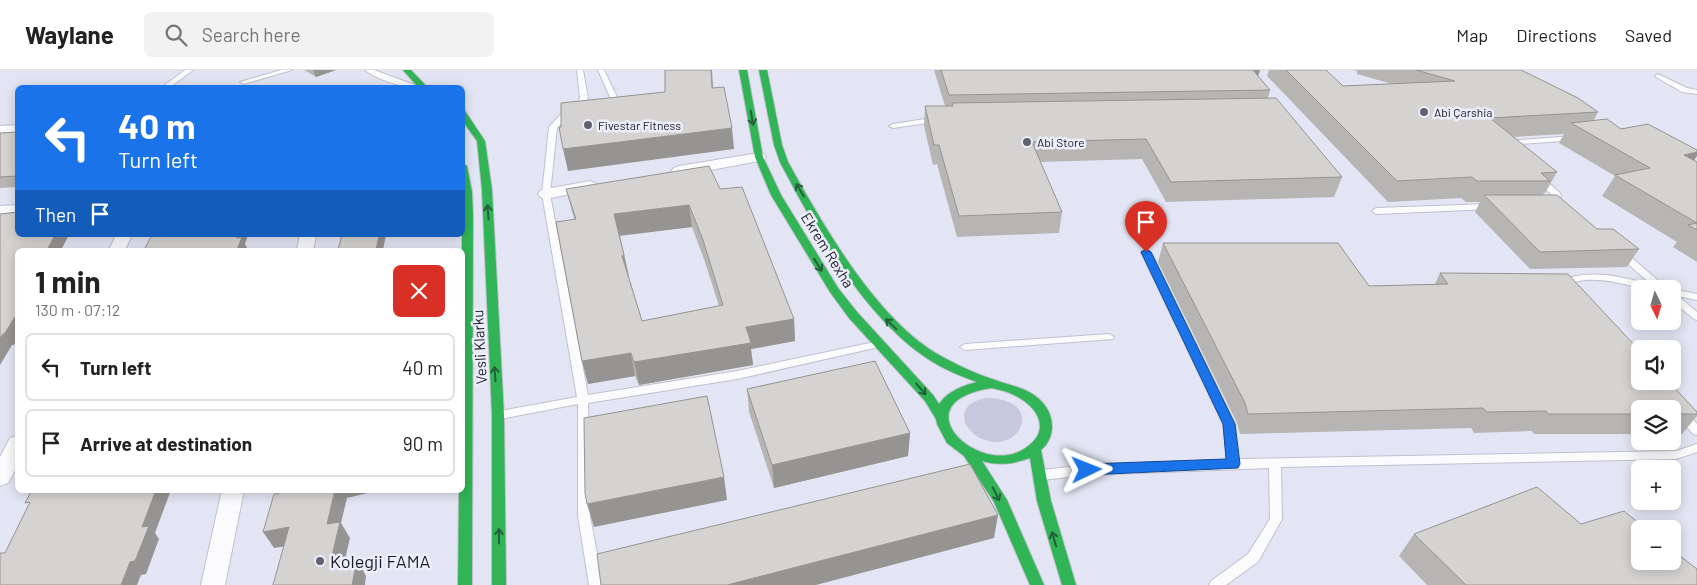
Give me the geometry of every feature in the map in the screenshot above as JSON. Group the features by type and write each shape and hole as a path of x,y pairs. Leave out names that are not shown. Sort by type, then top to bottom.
{"street":[{"path":"407,70 421,85"},
{"name":"Ekrem Rexha","path":"744,70 759,158 776,195 817,264 844,302 929,398 942,418"},
{"name":"Ekrem Rexha","path":"763,70 779,151 799,190 840,260 859,287 878,311 898,330 951,368 992,384 1010,387 1025,393 1038,403 1046,415 1048,428 1044,440 1035,450 1021,457 1005,460 987,459 970,454 958,447 949,438 942,418 944,406 952,396 963,389 977,385 992,384"},
{"name":"Vesli Klarku","path":"465,117 481,141 486,184 498,416 499,585"},
{"path":"0,130 15,129"},
{"path":"662,174 759,158"},
{"path":"465,186 486,184"},
{"path":"546,194 604,184"},
{"name":"Vesli Klarku","path":"465,188 467,192 468,314 465,585"},
{"path":"0,211 15,210"},
{"path":"0,477 15,450"},
{"path":"1035,450 1037,476 1069,585"},
{"name":"Ekrem Rexha","path":"970,454 983,469 1018,538 1037,585"},
{"path":"212,585 232,493"}],"lane":[{"path":"168,85 190,70"},
{"path":"244,82 289,70"},
{"path":"368,70 409,85"},
{"path":"580,70 584,98 583,110 563,117 553,127 546,194 583,398 584,516 596,585"},
{"path":"601,70 617,105 608,109"},
{"path":"1658,76 1685,90 1697,92"},
{"path":"893,126 950,118"},
{"path":"1506,148 1504,144 1511,141 1582,137"},
{"path":"1528,168 1557,195 1556,202 1548,208"},
{"path":"1376,211 1500,207"},
{"path":"1611,246 1652,280"},
{"path":"1146,252 1229,424 1233,464"},
{"path":"1581,298 1568,284 1570,280 1587,277 1614,279 1631,283"},
{"path":"1681,294 1697,297"},
{"path":"1681,304 1697,317"},
{"path":"965,347 1109,337"},
{"path":"498,416 583,398 740,374 834,352 880,344"},
{"path":"1681,413 1697,431"},
{"path":"1037,476 1087,470 1233,464 1676,455 1697,448"},
{"path":"1216,585 1253,558 1276,519 1275,463"},
{"path":"964,474 983,469"}],"shaded area":[{"path":"986,398 1006,401 1017,408 1022,417 1021,427 1014,436 1004,441 990,441 975,435 969,429 964,419 966,408 975,401"}],"building":[{"path":"665,70 711,70 712,88 724,87 732,128 563,149 559,127 561,127 561,103 665,92"},
{"path":"941,70 1253,70 1270,90 949,95"},
{"path":"1286,70 1326,70 1343,86 1455,81 1416,70 1521,70 1578,98 1598,112 1490,118 1557,172 1541,173 1550,181 1477,181 1472,177 1397,181"},
{"path":"1276,98 1342,177 1171,182 1146,139 1032,142 1062,212 959,216 939,145 934,145 925,106 953,106 952,103"},
{"path":"1607,119 1621,129 1648,124 1697,150 1697,152 1684,155 1697,162 1697,223 1615,175 1650,168 1571,123"},
{"path":"15,132 15,176 0,177 0,133"},
{"path":"709,166 720,189 742,187 794,319 746,327 751,343 634,362 631,353 582,361 556,222 576,219 566,189","holes":["689,205 703,240 723,305 642,321 622,256 624,255 614,214"]},
{"path":"1484,195 1557,195 1597,229 1613,229 1639,249 1540,252"},
{"path":"15,212 15,237 54,237 48,248 15,248 15,317 0,338 0,214"},
{"path":"1697,223 1697,230 1688,225"},
{"path":"151,237 242,237 238,248 145,248"},
{"path":"341,237 379,237 376,248 339,248"},
{"path":"1163,243 1338,243 1369,286 1448,284 1440,273 1568,274 1631,341 1631,390 1676,390 1697,414 1681,414 1681,400 1631,400 1631,414 1548,414 1546,411 1487,412 1483,408 1248,414 1245,403"},
{"path":"875,361 910,433 772,465 747,389"},
{"path":"707,396 724,477 587,504 585,493 584,418"},
{"path":"970,464 998,515 727,585 601,585 597,554"},
{"path":"1537,487 1581,524 1624,511 1635,520 1631,520 1631,570 1681,570 1681,557 1697,569 1697,585 1466,585 1414,534"},
{"path":"30,493 155,493 142,527 149,526 135,561 130,562 121,585 0,585 0,553 5,553 30,502 25,503"},
{"path":"334,493 327,524 340,522 330,564 357,559 352,585 273,585 289,527 263,532 274,494"}],"traffic: fast":[{"path":"407,70 421,85"},
{"path":"743,70 759,157 776,195 834,290 853,315 929,398 942,418"},
{"path":"763,70 778,145 784,162 829,238 867,295 897,328 933,357 962,372 992,384"},
{"path":"465,117 481,141 487,190 498,416 499,585"},
{"path":"465,182 468,215 465,585"},
{"path":"992,384 1021,393 1038,405 1046,419 1046,432 1040,444 1028,453 1012,459 994,459 966,451 956,445 949,436 943,424 942,414 945,405 951,398 970,388 992,384"},
{"path":"1035,450 1044,501 1069,585"},
{"path":"970,454 1000,500 1037,585"}],"place":[{"name":"Abi Çarshia","path":"1424,112"},
{"name":"Fivestar Fitness","path":"588,125"},
{"name":"Abi Store","path":"1027,142"},
{"name":"Kolegji FAMA","path":"320,561"}],"route":[{"path":"1087,470 1233,464 1229,424 1146,252"}]}
